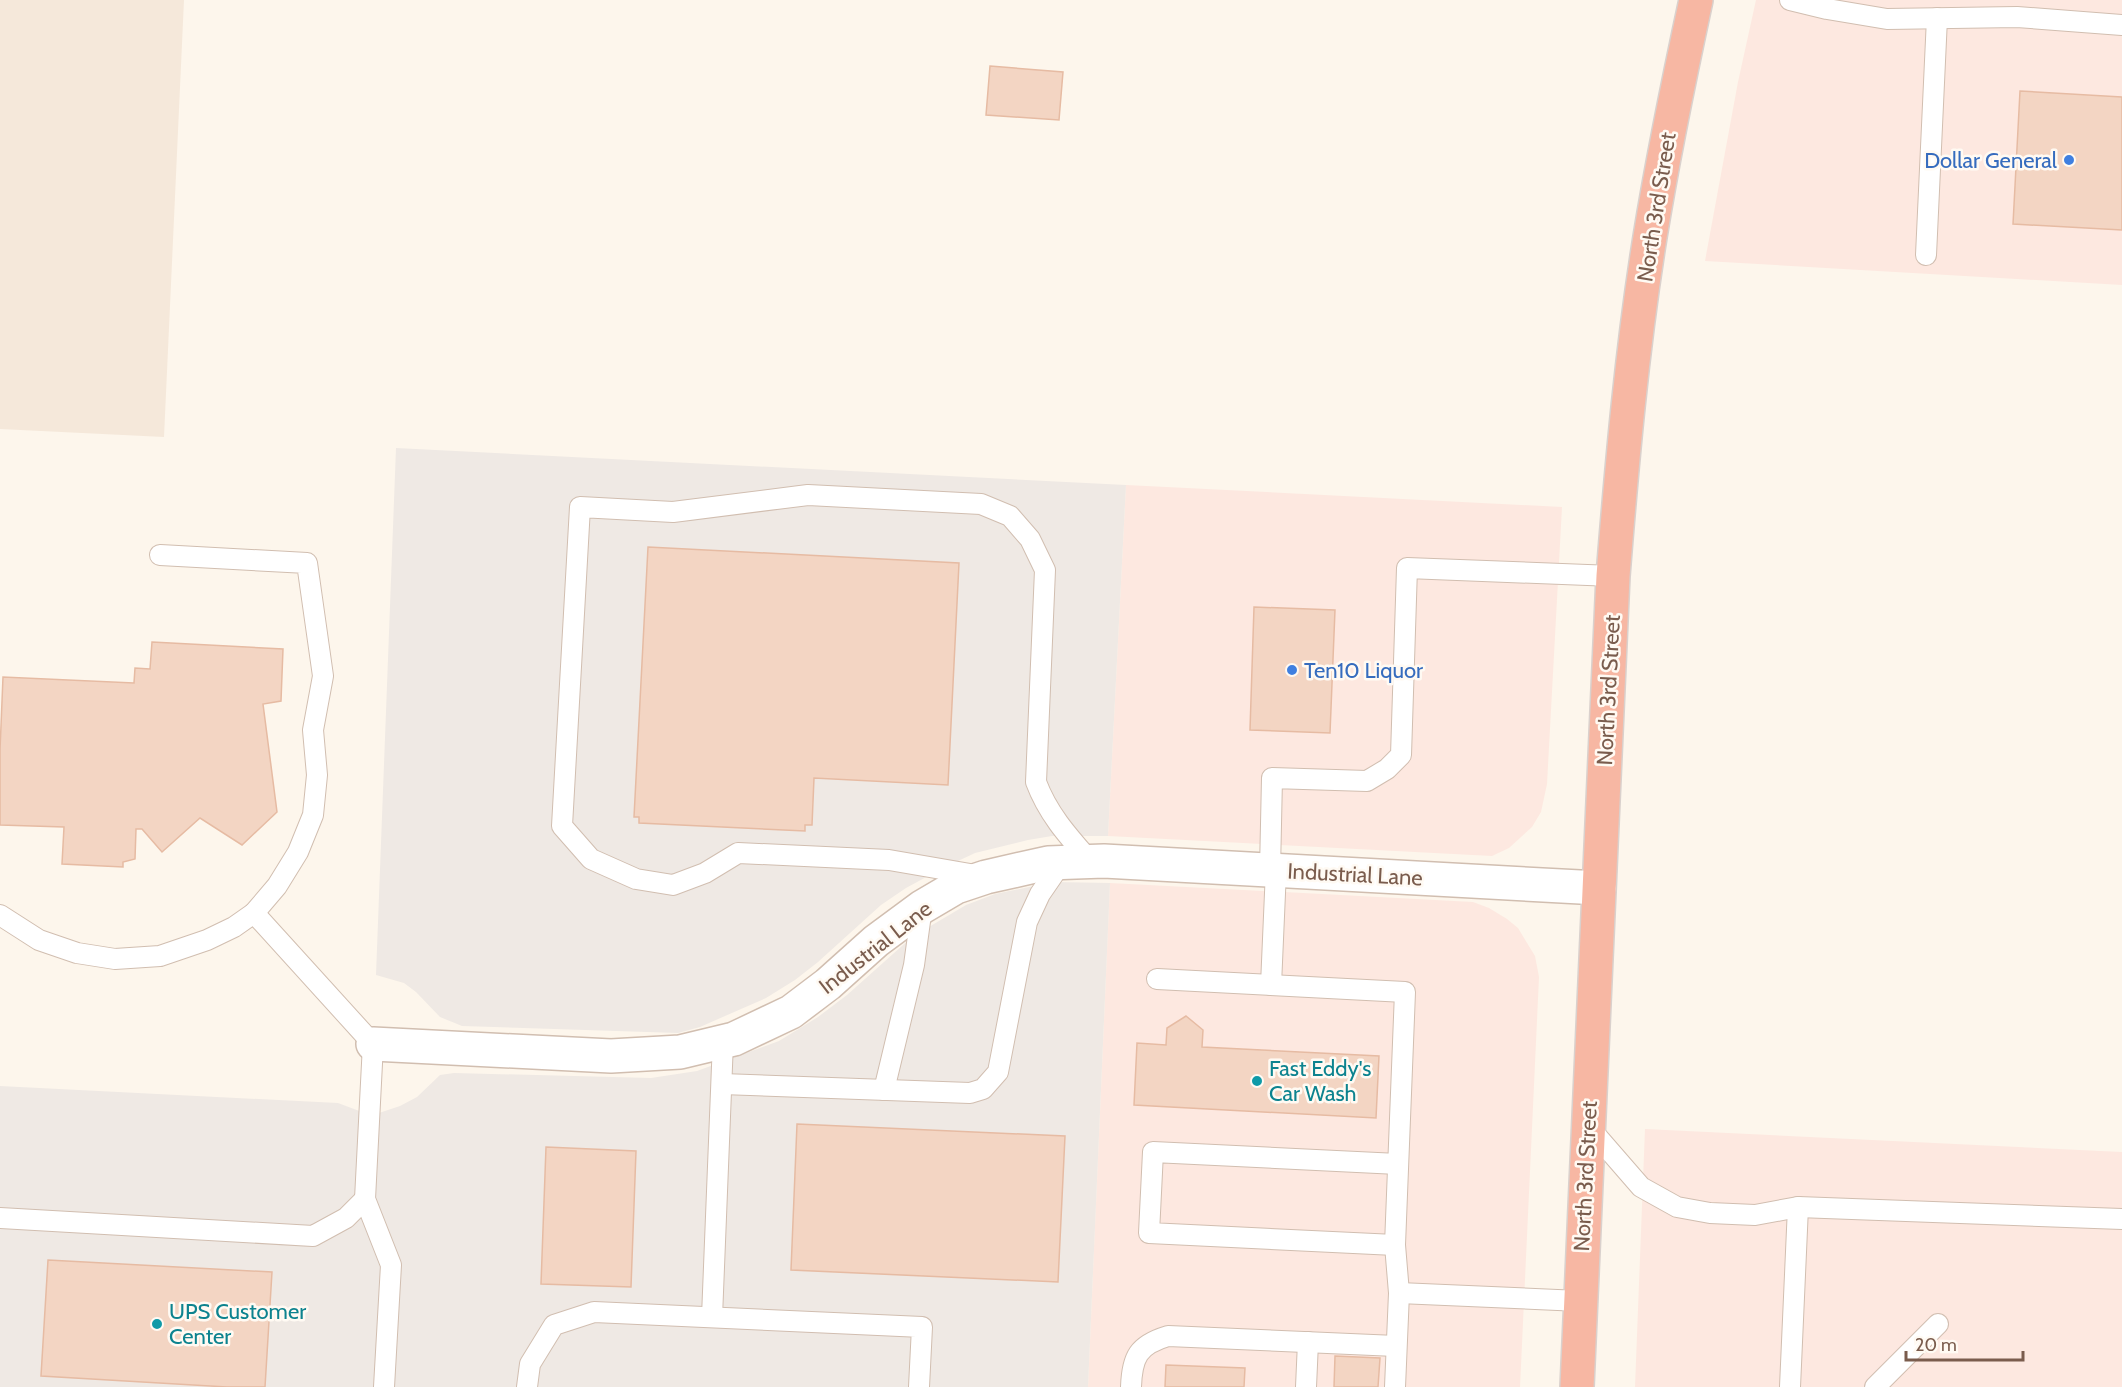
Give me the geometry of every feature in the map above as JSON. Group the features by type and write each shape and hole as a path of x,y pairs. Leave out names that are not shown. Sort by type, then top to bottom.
{"highway":[{"name":"North 3rd Street","path":"1576,1387 1613,576 1623,453 1650,238 1673,108 1696,0"}],"street":[{"name":"Industrial Lane","path":"373,1044 611,1056 680,1052 734,1039 790,1012 828,984 876,941 922,907 956,887 1022,868 1076,862 1599,888"}],"lane":[{"path":"1790,0 1887,19 2017,16 2122,25"},
{"path":"1926,255 1936,18"},
{"path":"722,1084 970,1093 983,1089 998,1072 1027,922 1040,894 1076,862 1036,782 1045,570 1030,539 1010,516 981,504 808,495 673,512 580,507 562,826 591,859 636,879 673,885 705,873 738,853 889,860 986,877"},
{"path":"0,915 39,940 77,953 116,959 160,956 207,940 234,927 254,913 277,886 298,852 313,815 317,775 313,730 323,676 307,563 160,555"},
{"path":"1271,985 1272,778 1367,781 1387,769 1401,755 1407,568 1613,576"},
{"path":"884,1090 914,965 922,907"},
{"path":"254,913 373,1044 365,1199 391,1265 384,1387"},
{"path":"1157,979 1405,992 1395,1245 1399,1293 1395,1387"},
{"path":"712,1317 723,1041"},
{"path":"1588,1126 1641,1187 1677,1207 1710,1213 1755,1215 1798,1207 2122,1219"},
{"path":"1395,1245 1149,1233 1153,1152 1398,1164"},
{"path":"0,1218 313,1236 346,1218 365,1199"},
{"path":"1790,1387 1798,1207"},
{"path":"1399,1293 1580,1301"},
{"path":"526,1387 530,1364 554,1325 594,1312 922,1327 919,1387"},
{"path":"1875,1387 1938,1324"},
{"path":"1131,1387 1132,1365 1140,1351 1151,1341 1168,1336 1396,1346"},
{"path":"1306,1387 1308,1341"}],"shaded area":[{"path":"0,0 184,0 164,437 0,429"},
{"path":"1756,0 2122,0 2122,285 1705,261 1738,82"},
{"path":"396,448 1126,485 1108,836 1052,836 975,853 906,888 881,905 818,962 766,998 700,1027 678,1033 462,1026 440,1017 404,983 376,975"},
{"path":"1126,485 1562,507 1547,784 1541,812 1532,827 1509,848 1492,856 1108,836"},
{"path":"1054,882 1110,883 1088,1387 0,1387 0,1086 338,1103 362,1112 379,1113 417,1097 440,1075 454,1073 651,1078 697,1071 779,1041 818,1017 847,995 912,937 966,905 995,894"},
{"path":"1110,883 1473,902 1489,908 1518,928 1535,956 1539,977 1520,1387 1088,1387"},
{"path":"1645,1129 2122,1152 2122,1387 1635,1387"}],"building":[{"path":"990,66 1063,72 1059,120 986,115"},
{"name":"Dollar General","path":"2020,91 2122,97 2122,230 2013,224"},
{"path":"648,547 959,563 948,785 814,778 812,825 805,825 805,831 639,823 639,817 634,817"},
{"name":"Ten10 Liquor","path":"1254,607 1335,610 1330,733 1250,730"},
{"path":"152,642 283,649 281,701 263,704 277,812 242,845 200,818 162,852 142,829 136,829 135,859 123,862 123,867 62,864 64,827 0,825 3,677 134,683 135,668 150,669"},
{"name":"Fast Eddy's Car Wash","path":"1186,1016 1203,1030 1202,1047 1379,1056 1376,1118 1134,1105 1137,1043 1166,1045 1167,1028"},
{"path":"797,1124 1065,1136 1058,1282 791,1270"},
{"path":"546,1147 636,1151 631,1287 541,1284"},
{"name":"UPS Customer Center","path":"48,1260 272,1272 265,1387 227,1387 41,1376"},
{"path":"1335,1356 1380,1358 1378,1387 1334,1387"},
{"path":"1166,1365 1245,1368 1244,1387 1165,1387"}],"place":[{"name":"Dollar General","path":"2069,160"},
{"name":"Ten10 Liquor","path":"1292,670"},
{"name":"Fast Eddy's Car Wash","path":"1257,1081"},
{"name":"UPS Customer Center","path":"157,1324"}]}
